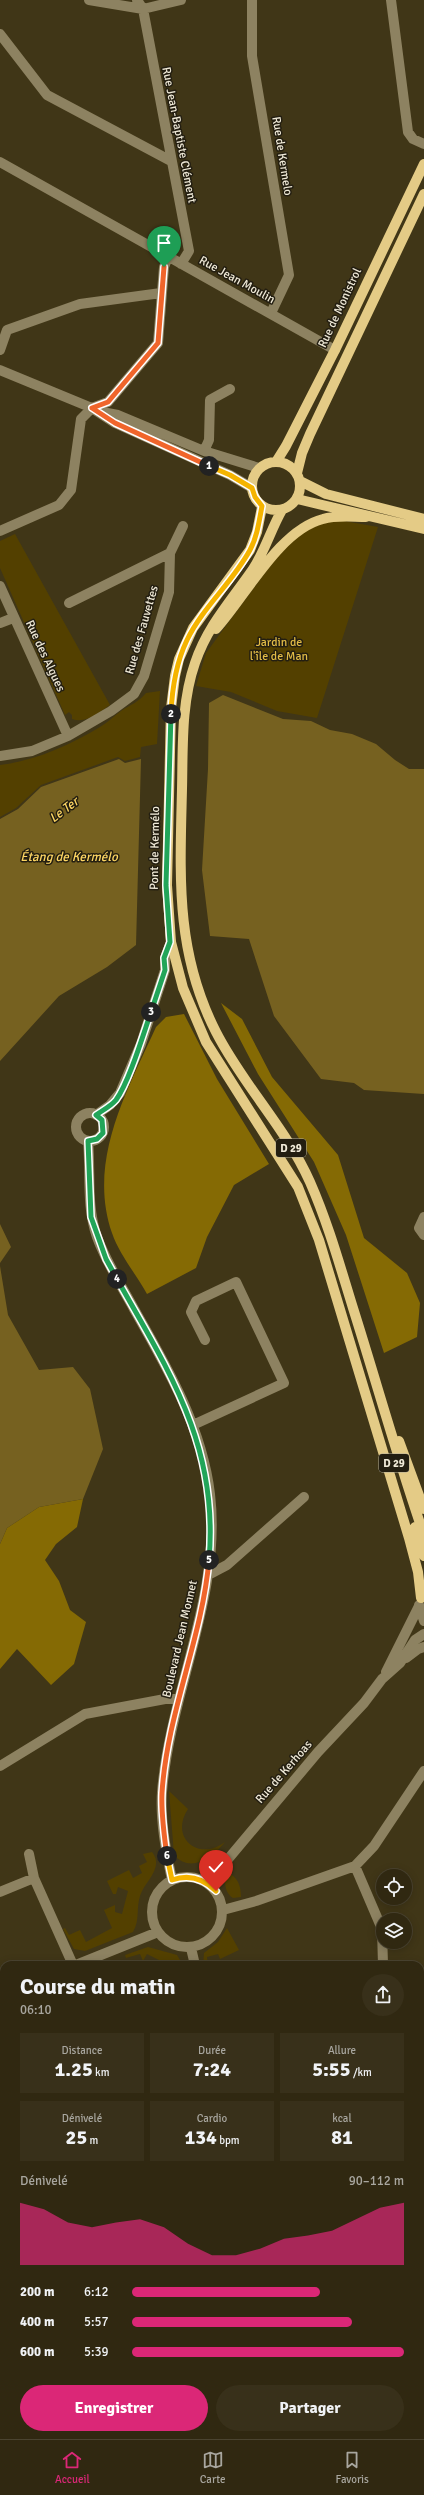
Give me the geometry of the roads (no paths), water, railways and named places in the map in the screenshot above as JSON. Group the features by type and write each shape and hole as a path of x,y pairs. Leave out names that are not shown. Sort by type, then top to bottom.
{"main road":[{"name":"Rue de Monistrol","path":"276,462 286,446 335,350 424,164"},
{"path":"424,194 302,453 298,477 297,500 292,505 282,510 262,506 255,497 252,488 254,475 259,468 276,462 291,466 298,477 326,494 424,519"},
{"path":"297,500 366,517 424,529"},
{"name":"Pont de Kermélo","path":"170,942 166,885 171,708 179,659 186,641 208,605 250,550 257,532 262,506"},
{"name":"D 29","path":"282,510 253,568 222,608 202,644 189,684 184,716 182,751 180,885 185,941 192,973 217,1033 285,1137 310,1180 331,1236 372,1368 387,1424 424,1535"},
{"path":"202,644 288,538 307,525 323,519 366,517"},
{"name":"D 29","path":"170,942 183,988 206,1042 298,1187 319,1240 360,1372 381,1426 424,1556"},
{"path":"372,1368 424,1509"},
{"path":"360,1372 418,1572 421,1599"}],"street":[{"path":"90,0 143,9 181,0"},
{"path":"137,0 143,9"},
{"name":"Rue de Kermelo","path":"252,0 252,56 289,275 271,313"},
{"path":"390,0 408,132 413,139 424,144"},
{"name":"Rue Jean-Baptiste Clément","path":"143,9 170,161 189,251 182,264"},
{"path":"0,34 47,95 170,161"},
{"name":"Rue Jean Moulin","path":"0,162 168,258 182,264 271,313 335,350"},
{"path":"0,531 59,504 66,498 71,490 79,425 81,420 95,409 108,402 158,343 164,267 168,258"},
{"path":"0,350 7,330 80,304 161,293"},
{"path":"0,370 95,409 118,415 235,463 259,468"},
{"path":"204,451 209,440 210,400 230,389"},
{"path":"95,409 115,423 230,475 252,488"},
{"name":"Rue des Fauvettes","path":"68,736 111,711 134,694 144,676 169,592 170,553 183,526"},
{"path":"69,603 170,553"},
{"name":"Rue des Algues","path":"0,586 13,618 68,736"},
{"path":"0,623 13,618"},
{"path":"0,756 32,751 68,736"},
{"path":"96,1115 102,1120 104,1129 100,1137 88,1141 79,1135 76,1124 84,1115 96,1115 110,1105 120,1093 140,1044 165,970 164,958 170,942"},
{"name":"Boulevard Jean Monnet","path":"88,1141 91,1217 97,1236 106,1259 178,1389 193,1425 210,1494 211,1533 208,1575 166,1758 162,1793 163,1828 172,1880"},
{"path":"424,1217 419,1228 424,1235"},
{"path":"193,1425 284,1383 236,1282 196,1301 191,1312 205,1340"},
{"path":"208,1575 227,1565 304,1497"},
{"path":"421,1599 424,1622"},
{"name":"Rue de Kerhoas","path":"208,1883 318,1752 364,1703 382,1679 421,1599"},
{"name":"Rue de Kerhoas","path":"382,1679 400,1663 415,1640 424,1634"},
{"path":"400,1663 418,1649 424,1647"},
{"path":"0,1766 85,1714 165,1699 179,1699"},
{"path":"223,1910 256,1902 355,1866 374,1846 424,1771"},
{"path":"29,1854 34,1878 71,1961"},
{"path":"355,1866 382,1930 383,1961"},
{"path":"190,1877 208,1883 221,1900 223,1910 222,1920 213,1937 205,1943 191,1948 174,1945 158,1932 153,1921 152,1909 155,1897 162,1887 172,1880 190,1877"},
{"path":"0,1892 34,1878"},
{"path":"86,1961 158,1932"},
{"path":"191,1948 194,1961"}],"water":[{"path":"223,695 283,719 311,721 330,730 352,734 376,744 395,760 409,769 424,769 424,1094 364,1090 354,1083 321,1079 274,1016 249,939 210,936 202,870 208,769 209,703"},
{"name":"Étang de Kermélo","path":"119,759 125,763 141,759 136,945 107,967 59,996 0,1061 0,819 18,809 41,787"},
{"path":"0,1224 11,1247 0,1263"},
{"path":"0,1266 8,1315 39,1370 73,1367 90,1389 103,1449 83,1499 39,1507 7,1528 0,1544"}],"park label":[{"name":"Jardin de l'île de Man","path":"279,649"}],"water label":[{"name":"Le Ter","path":"64,810"}]}
